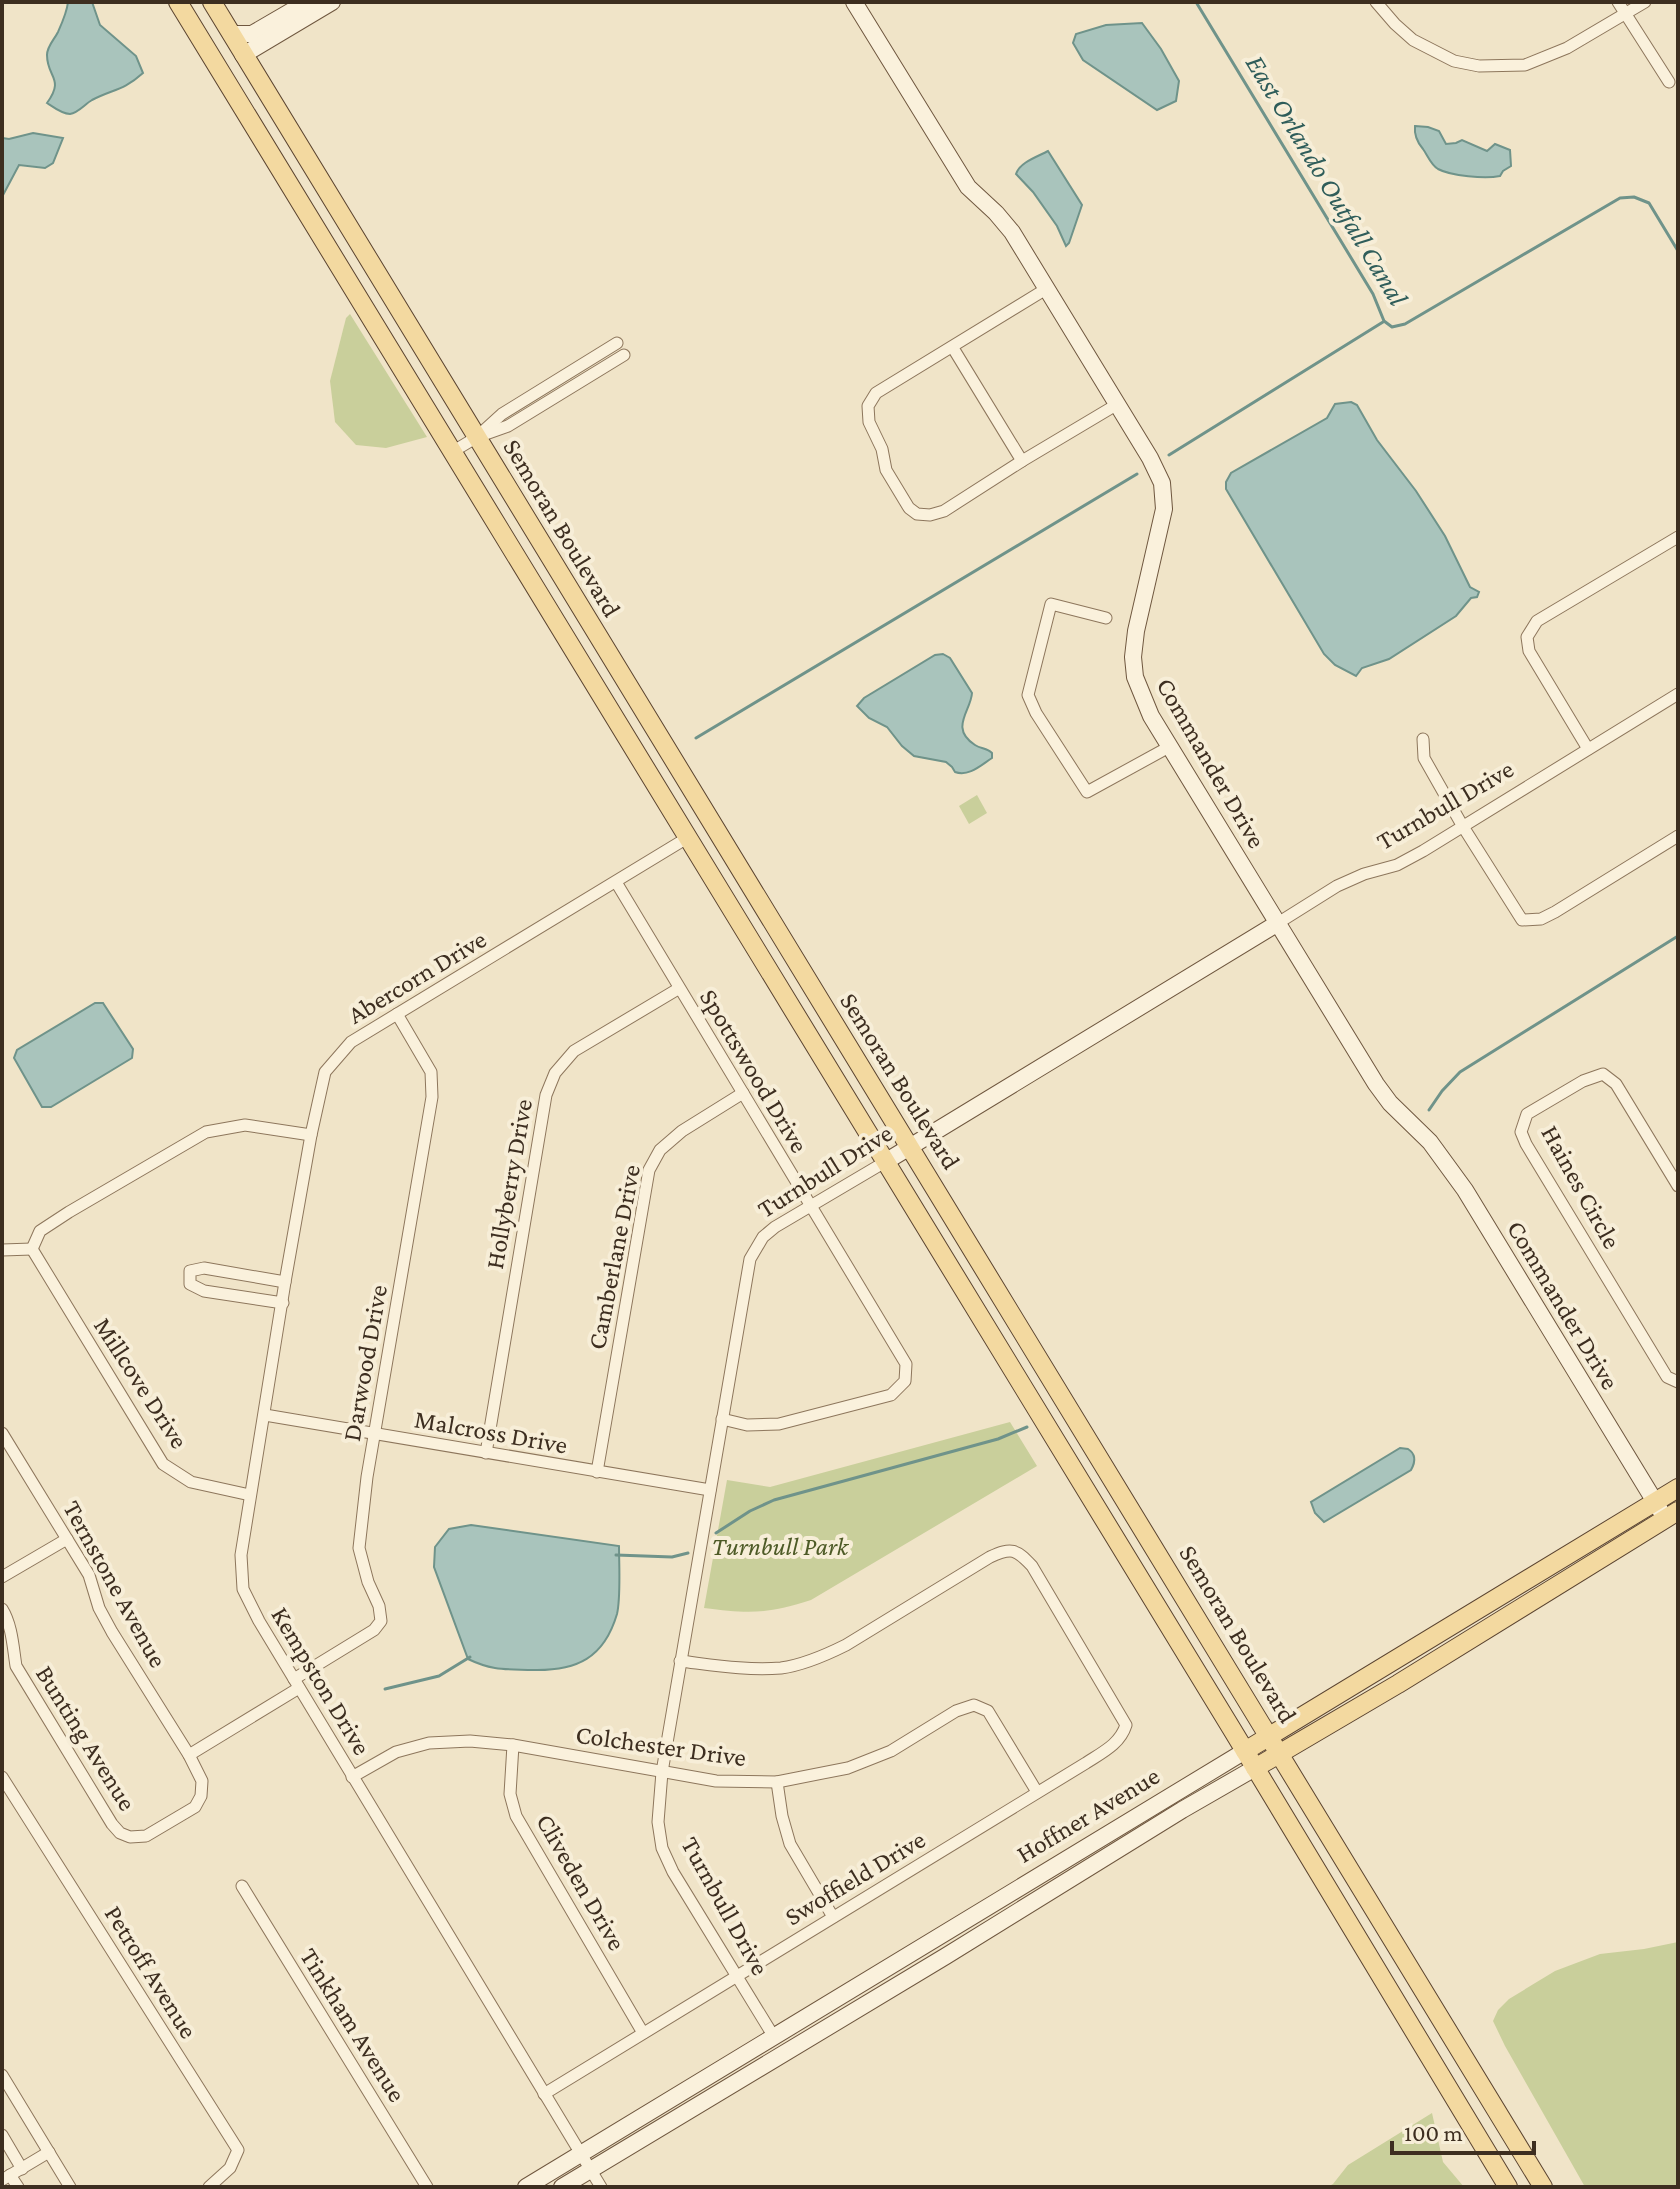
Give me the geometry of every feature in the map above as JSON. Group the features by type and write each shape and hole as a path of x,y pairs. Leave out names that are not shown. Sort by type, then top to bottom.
{"main road":[{"name":"Semoran Boulevard","path":"212,2 1543,2187"},
{"name":"Semoran Boulevard","path":"182,9 1508,2187"},
{"path":"182,9 215,42 243,55"},
{"path":"220,71 235,72 250,81 282,114"},
{"path":"655,785 676,809 691,816 709,818"},
{"path":"687,838 716,852 743,874"},
{"path":"1040,1415 1063,1435 1092,1445"},
{"name":"Hoffner Avenue","path":"1245,1751 1678,1488"},
{"name":"Hoffner Avenue","path":"1255,1768 1672,1515"},
{"path":"1393,1996 1424,2002 1443,2021"}],"street":[{"path":"231,34 252,34 307,2"},
{"path":"243,55 332,2"},
{"name":"Commander Drive","path":"854,2 968,187 1012,232 1157,472 1164,495 1161,525 1136,631 1133,657 1141,697 1376,1084 1390,1103 1430,1142 1465,1190 1655,1502 1672,1515"},
{"path":"1376,2 1413,40 1454,61 1479,66 1525,65 1567,48 1645,2"},
{"path":"1618,2 1669,82"},
{"path":"1046,289 876,393 868,406 869,422 882,449 886,470 909,508 917,514 930,515 944,511 1116,405"},
{"path":"477,437 502,414 617,343"},
{"path":"953,348 1022,461"},
{"path":"452,452 477,437 508,426 624,355"},
{"path":"1588,749 1529,651 1527,637 1537,621 1678,537"},
{"path":"1106,618 1051,604 1028,695 1036,713 1087,792 1169,747"},
{"name":"Turnbull Drive","path":"774,2037 673,1872 662,1848 658,1822 662,1772 680,1661 750,1259 763,1237 810,1205 1004,1092 1337,886 1364,874 1397,865 1678,694"},
{"path":"1423,739 1424,758 1522,920 1541,919 1678,836"},
{"name":"Abercorn Drive","path":"311,1135 325,1072 351,1042 687,838"},
{"name":"Spottswood Drive","path":"616,882 906,1364 905,1381 891,1395 779,1424 747,1425 722,1419"},
{"name":"Hollyberry Drive","path":"486,1453 546,1095 555,1073 574,1051 678,989"},
{"name":"Darwood Drive","path":"189,1755 374,1630 381,1621 379,1606 368,1582 359,1548 367,1477 432,1097 431,1072 397,1014"},
{"name":"Haines Circle","path":"1678,1186 1616,1084 1603,1074 1583,1081 1527,1114 1521,1132 1526,1144 1667,1377 1678,1382"},
{"name":"Camberlane Drive","path":"597,1472 649,1170 660,1150 682,1131 743,1093"},
{"path":"2,1250 32,1249 40,1231 59,1218 206,1132 245,1125 311,1135"},
{"name":"Kempston Drive","path":"311,1135 241,1555 243,1589 296,1684 601,2187"},
{"name":"Millcove Drive","path":"32,1249 163,1464 191,1482 250,1495"},
{"path":"283,1303 204,1291 190,1284 190,1271 204,1268 285,1282"},
{"name":"Malcross Drive","path":"265,1415 710,1490"},
{"name":"Ternstone Avenue","path":"2,1433 89,1575 99,1608 112,1632 202,1781 201,1796 195,1807 146,1836 130,1837"},
{"path":"2,1577 67,1539"},
{"name":"Swoffield Drive","path":"544,2094 1111,1747 1122,1737 1126,1725 1032,1566 1020,1552 1006,1550 990,1557 822,1657 782,1668 731,1668 680,1661"},
{"name":"Bunting Avenue","path":"2,1609 16,1666 112,1824 120,1833 130,1837"},
{"name":"Colchester Drive","path":"352,1777 396,1752 429,1743 470,1741 513,1745 716,1781 777,1782 848,1768 891,1751 956,1711 974,1705 988,1711 1037,1792"},
{"name":"Cliveden Drive","path":"513,1745 510,1794 516,1816 643,2033"},
{"name":"Hoffner Avenue","path":"526,2187 1245,1751"},
{"name":"Hoffner Avenue","path":"562,2187 1255,1768"},
{"name":"Petroff Avenue","path":"2,1777 238,2150 230,2168 209,2187"},
{"path":"777,1782 790,1844 833,1917"},
{"name":"Tinkham Avenue","path":"242,1886 427,2187"},
{"path":"764,2065 771,2046 858,1994 864,1983"},
{"path":"2,2075 70,2187"},
{"path":"2,2135 22,2169"},
{"path":"18,2187 6,2178 49,2152"}],"green space":[{"path":"350,314 427,437 386,448 356,445 335,422 330,381 346,318"},
{"path":"977,795 987,813 969,824 959,806"},
{"name":"Turnbull Park","path":"1010,1422 1037,1466 811,1600 758,1612 704,1608 727,1480 770,1487"},
{"path":"1678,1942 1678,2187 1585,2187 1493,2021 1498,2010 1509,1999 1555,1971 1600,1954"},
{"path":"1432,2113 1443,2162 1464,2187 1327,2187 1348,2165"}],"water":[{"path":"68,2 92,2 100,25 136,56 143,73 70,114 47,103 55,83 47,52 61,25"},
{"path":"1142,23 1179,81 1176,101 1157,110 1083,60 1073,43 1076,34 1106,25"},
{"path":"1415,126 1439,131 1446,144 1462,140 1487,151 1495,144 1510,150 1511,166 1500,176 1494,177 1468,176 1438,169 1419,144"},
{"path":"33,133 63,138 53,163 45,168 19,165 2,197 2,138"},
{"path":"1048,151 1082,205 1066,246 1057,226 1016,174 1025,163"},
{"path":"1351,402 1357,405 1377,440 1445,536 1470,587 1479,592 1456,616 1389,659 1362,668 1356,676 1335,665 1324,654 1226,489 1231,473 1327,418 1335,404"},
{"path":"943,654 950,658 972,693 963,719 963,732 975,745 992,753 992,758 965,773 955,772 946,762 914,756 887,727 869,718 857,706 864,698 935,655"},
{"path":"95,1003 103,1003 133,1049 132,1058 51,1107 42,1107 14,1058 17,1050"},
{"path":"1400,1448 1408,1449 1414,1455 1411,1470 1324,1522 1315,1513 1311,1502"},
{"path":"471,1525 619,1546 617,1614 605,1641 596,1651 575,1664 549,1670 500,1669 468,1659 434,1567 435,1547 449,1529"}],"waterway":[{"name":"East Orlando Outfall Canal","path":"1196,2 1373,294 1384,321 1392,327 1405,324 1620,198 1634,197 1649,203 1678,251"},
{"path":"1169,455 1383,322"},
{"path":"696,738 1137,474"},
{"name":"East Orlando Outfall Canal","path":"1429,1110 1460,1072 1678,936"},
{"name":"East Orlando Outfall Canal","path":"716,1533 774,1500 998,1439 1027,1427"},
{"name":"East Orlando Outfall Canal","path":"616,1555 672,1557 688,1553"},
{"name":"East Orlando Outfall Canal","path":"385,1689 439,1676 470,1657"}]}
